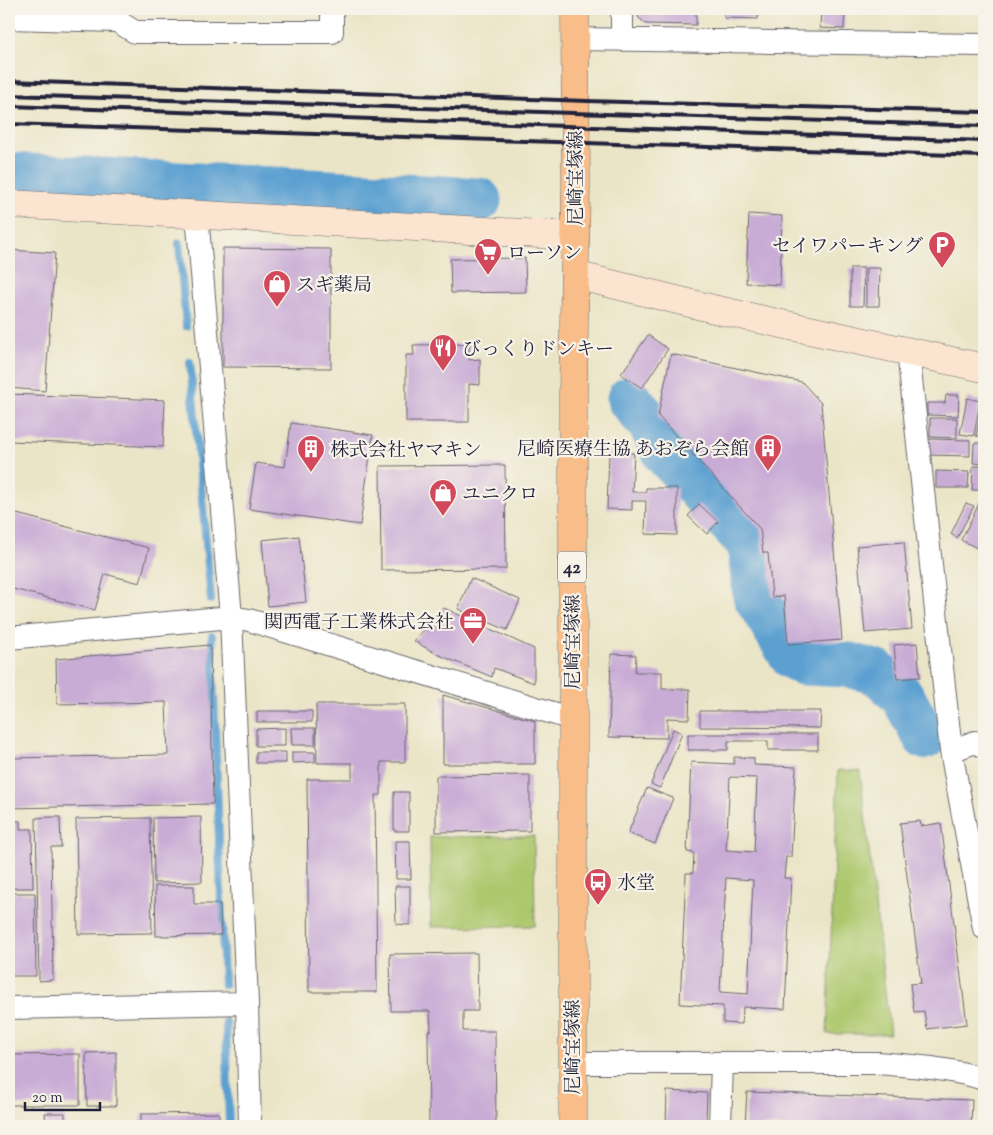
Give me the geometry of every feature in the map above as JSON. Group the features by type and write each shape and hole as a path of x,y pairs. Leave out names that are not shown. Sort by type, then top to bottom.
{"main road":[{"name":"尼崎宝塚線","path":"573,1126 572,396 575,275 575,9"}],"street":[{"path":"9,18 119,15 135,32 332,32 332,9"},
{"path":"622,9 622,40"},
{"path":"575,39 984,45"},
{"path":"9,204 575,236"},
{"path":"197,214 231,617 247,1003 250,1126"},
{"path":"575,275 722,310 984,368"},
{"path":"908,351 951,751 984,928"},
{"path":"9,638 231,617 249,620 572,719"},
{"path":"951,751 975,742 984,747"},
{"path":"9,1008 247,1003"},
{"path":"573,1063 885,1064 962,1072 984,1079"},
{"path":"720,1126 722,1063"}],"green space":[{"path":"838,770 860,771 890,1034 827,1034"},
{"path":"534,836 535,926 431,927 430,837"}],"building":[{"path":"638,9 696,9 696,25 646,24 638,17"},
{"path":"724,9 759,9 758,19 724,18"},
{"path":"821,9 845,9 844,29 820,28"},
{"path":"749,214 782,216 780,285 746,283"},
{"name":"スギ薬局","path":"223,248 331,249 331,368 223,367"},
{"path":"9,250 55,253 45,391 9,388"},
{"name":"ローソン","path":"525,258 526,292 451,293 450,259"},
{"path":"850,268 864,268 863,306 850,306"},
{"path":"866,268 880,268 879,306 866,306"},
{"path":"648,335 668,349 642,388 621,374"},
{"name":"びっくりドンキー","path":"469,344 469,360 480,359 480,385 469,384 469,422 406,422 406,355 414,355 413,345"},
{"name":"尼崎医療生協 あおぞら会館","path":"671,354 802,382 821,403 842,640 788,644 784,596 772,597 768,553 763,553 760,529 658,416"},
{"path":"9,394 165,400 163,447 9,441"},
{"path":"946,395 959,395 958,416 927,415 927,403 945,403"},
{"path":"967,398 980,401 974,436 960,434"},
{"path":"982,403 984,404 984,437 976,436"},
{"path":"930,418 957,418 957,438 930,437"},
{"name":"株式会社ヤマキン","path":"291,423 373,435 360,525 249,509 256,463 285,467"},
{"path":"927,439 970,440 970,456 926,455"},
{"path":"974,443 984,443 984,464 973,463"},
{"path":"609,453 634,453 632,492 646,492 646,488 677,488 677,535 645,534 646,501 632,501 632,510 607,509"},
{"name":"ユニクロ","path":"505,465 506,569 381,570 380,466"},
{"path":"973,466 984,466 984,490 972,490"},
{"path":"936,471 969,472 968,488 936,488"},
{"path":"980,502 984,505 984,534 977,548 961,540"},
{"path":"966,503 974,506 957,538 951,534"},
{"path":"699,504 718,522 707,534 688,516"},
{"path":"9,512 149,548 140,583 105,574 95,610 9,588"},
{"path":"299,536 306,602 268,606 262,540"},
{"path":"904,542 912,629 865,633 857,546"},
{"path":"471,578 520,600 507,630 458,609"},
{"name":"関西電子工業株式会社","path":"444,608 534,649 534,683 494,668 492,677 437,654 414,641"},
{"path":"917,643 920,677 897,679 894,645"},
{"path":"210,645 213,804 9,808 9,758 168,755 166,702 57,704 56,659"},
{"path":"611,654 636,655 635,672 662,672 662,689 690,689 689,719 667,718 667,738 609,737"},
{"path":"443,695 535,721 535,764 443,764"},
{"path":"316,704 405,704 405,762 381,762 381,795 375,795 377,992 309,992 307,779 352,779 352,763 317,763"},
{"path":"257,711 312,711 312,722 257,722"},
{"path":"700,711 821,711 820,728 700,727"},
{"path":"285,728 285,746 256,746 256,729"},
{"path":"291,728 315,728 315,745 292,745"},
{"path":"673,729 682,733 660,788 651,784"},
{"path":"688,734 818,734 818,750 768,750 768,741 728,741 728,750 688,750"},
{"path":"256,752 286,752 286,763 256,763"},
{"path":"292,752 315,752 315,762 292,763"},
{"path":"734,757 754,758 754,765 796,767 791,857 786,857 784,878 791,878 785,1009 743,1007 742,1024 723,1023 723,1006 680,1004 686,873 693,873 694,853 687,852 691,762 734,764","holes":["730,777 757,778 754,852 726,850","726,878 753,880 748,994 720,992"]},
{"path":"530,775 530,831 436,832 436,776"},
{"path":"647,788 673,798 655,844 628,833"},
{"path":"394,792 409,792 409,831 394,831"},
{"path":"60,817 61,847 51,847 53,980 39,981 36,818"},
{"path":"201,817 202,882 154,883 153,818"},
{"path":"150,818 152,933 78,934 76,819"},
{"path":"9,821 20,821 20,829 32,829 33,888 9,888"},
{"path":"920,821 921,826 941,823 967,1024 927,1029 924,1011 914,1012 910,984 921,983 900,823"},
{"path":"395,841 410,841 411,879 396,879"},
{"path":"155,886 194,886 194,904 220,904 221,935 156,936"},
{"path":"395,886 410,886 410,925 396,924"},
{"path":"9,893 35,893 36,976 9,976"},
{"path":"477,953 478,1011 463,1011 463,1031 495,1031 496,1126 429,1126 428,1031 431,1031 430,1011 391,1011 390,954"},
{"path":"116,1052 116,1106 87,1106 86,1053"},
{"path":"80,1054 80,1105 9,1105 9,1055"},
{"path":"667,1091 707,1093 706,1126 666,1126"},
{"path":"747,1092 972,1100 971,1126 745,1126"},
{"path":"45,1113 65,1113 65,1126 46,1126"},
{"path":"219,1113 219,1126 141,1126 141,1114"}],"waterway":[{"path":"9,175 479,200"},
{"path":"179,243 186,326"},
{"path":"190,362 211,600"},
{"path":"629,399 650,424 665,454 749,543 755,596 792,657 803,663 850,665 878,673 902,696 925,737"},
{"path":"212,636 224,985"},
{"path":"226,1022 229,1126"}],"railway":[{"path":"9,81 587,101 984,112"},
{"path":"9,95 984,126"},
{"path":"9,106 984,141"},
{"path":"9,124 984,156"}],"place":[{"name":"セイワパーキング","path":"942,269"},
{"name":"ローソン","path":"488,276"},
{"name":"スギ薬局","path":"277,308"},
{"name":"びっくりドンキー","path":"443,372"},
{"name":"尼崎医療生協 あおぞら会館","path":"768,472"},
{"name":"株式会社ヤマキン","path":"311,473"},
{"name":"ユニクロ","path":"443,517"},
{"name":"関西電子工業株式会社","path":"473,645"},
{"name":"水堂","path":"598,906"}]}
